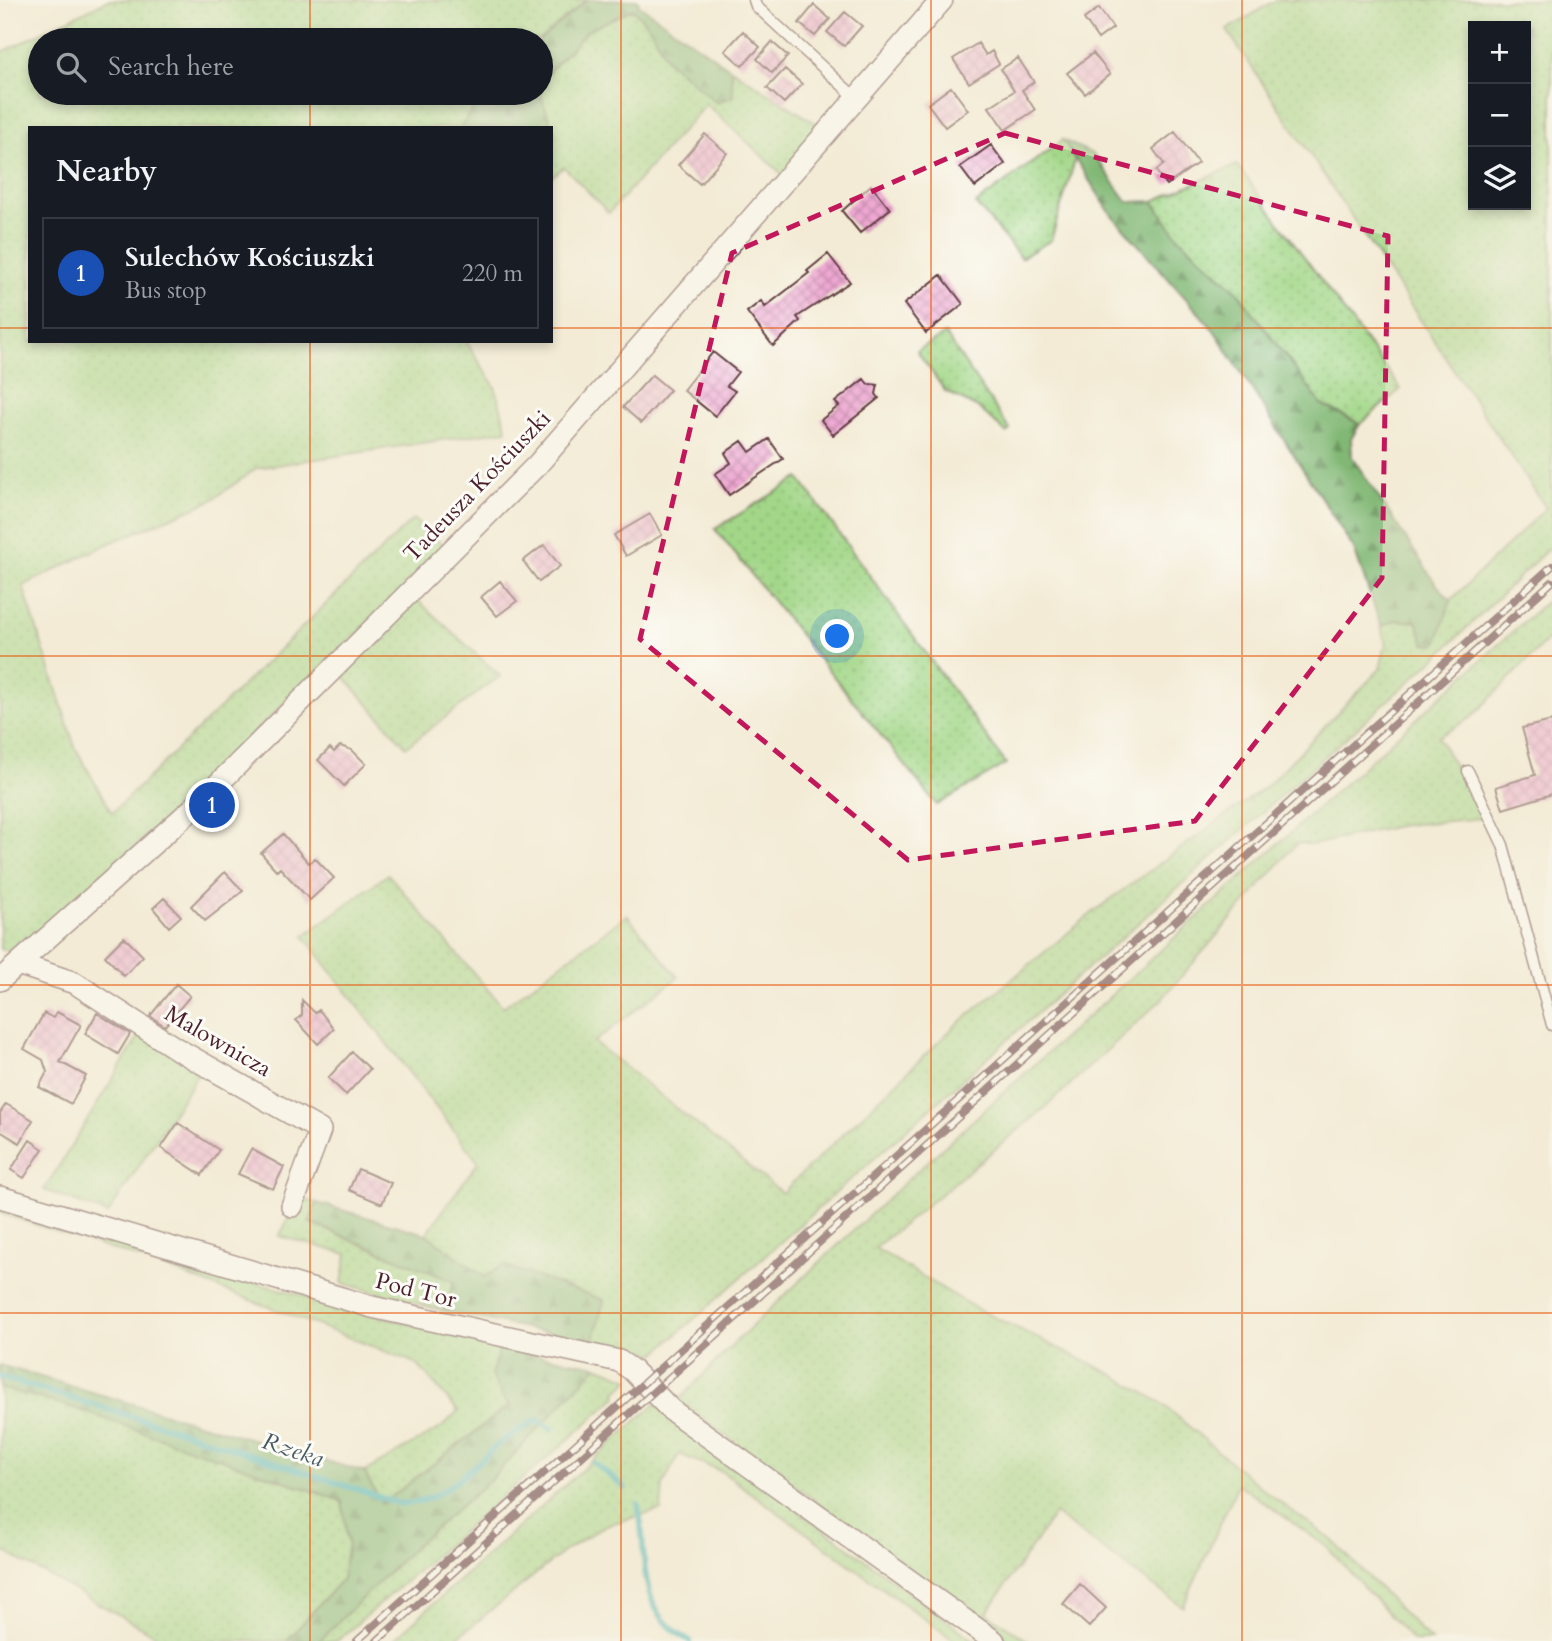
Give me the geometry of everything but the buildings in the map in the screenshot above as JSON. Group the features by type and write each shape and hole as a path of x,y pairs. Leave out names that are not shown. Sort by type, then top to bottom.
{"street":[{"name":"Tadeusza Kościuszki","path":"8,969 200,802 538,464 942,0"},
{"name":"Malownicza","path":"8,969 75,983 177,1049 320,1130 292,1206"},
{"name":"Pod Tor","path":"0,1197 372,1307 619,1361 632,1370 671,1410 994,1641"}],"lane":[{"path":"754,0 756,6 856,98"},
{"path":"1468,771 1503,845 1552,1025"}],"highlighted area":[{"path":"1005,133 1388,236 1382,578 1195,821 908,860 640,639 732,253"}],"green space":[{"path":"108,0 587,0 553,29 51,28"},
{"path":"587,0 638,0 639,5 731,69 733,96 717,103 667,60 651,29 633,9 588,30 553,67 553,29"},
{"path":"1276,0 1552,0 1552,545 1441,653 655,1354 621,1345 593,1342 604,1300 485,1277 426,1234 478,1162 304,936 388,874 503,1007 627,915 678,977 594,1042 782,1193 954,1027 1097,909 1268,785 1380,669 1386,644 1381,626 1396,620 1417,622 1425,644 1436,645 1451,600 1546,508 1227,30"},
{"path":"633,9 651,29 667,60 733,96 731,69 823,128 783,175 706,104 609,213 564,167 553,175 554,130 543,105 553,105 553,67 588,30"},
{"path":"28,39 28,105 476,105 461,126 28,126 28,343 467,343 495,387 507,430 257,468 212,500 105,545 23,586 75,747 112,813 413,519 447,548 35,942 17,953 0,949 0,53"},
{"path":"476,105 544,105 552,126 461,126"},
{"path":"1063,140 1075,160 1051,240 1021,258 976,204"},
{"path":"1063,140 1093,154 1128,202 1153,201 1179,238 1237,291 1321,404 1360,424 1351,439 1352,457 1436,584 1451,600 1436,645 1425,644 1417,622 1396,620 1381,626 1354,549 1214,330 1111,214"},
{"path":"1237,165 1401,389 1360,424 1321,404 1237,291 1179,238 1153,201"},
{"path":"945,334 1010,430 1006,433 980,409 945,391 917,351"},
{"path":"799,478 1006,764 937,805 715,529"},
{"path":"410,593 500,676 406,747 338,670"},
{"path":"1552,596 1552,635 1472,717 1438,737 1485,818 1403,825 1312,845 1297,843 1161,1000 1046,1107 875,1248 977,1309 1112,1374 1160,1402 1265,1491 1332,1540 1431,1641 1413,1641 1326,1546 1238,1484 1183,1607 1054,1514 987,1613 1028,1641 1008,1641 678,1401 730,1347 905,1182"},
{"path":"141,1033 202,1068 108,1214 44,1190"},
{"path":"300,1199 317,1203 309,1223 455,1282 444,1311 342,1283 347,1254 279,1236"},
{"path":"317,1203 426,1234 485,1277 503,1265 604,1300 593,1342 444,1311 454,1282 309,1222"},
{"path":"0,1206 256,1283 500,1348 491,1375 509,1405 382,1504 364,1472 442,1427 458,1411 416,1363 148,1261 0,1213"},
{"path":"500,1348 597,1366 489,1481 417,1544 319,1641 287,1641 342,1579 348,1544 342,1501 65,1405 0,1388 0,1365 364,1472 382,1504 509,1406 491,1375"},
{"path":"597,1366 630,1379 616,1392 617,1397 337,1641 319,1641 417,1544 489,1481"},
{"path":"0,1388 65,1405 342,1501 348,1544 342,1579 287,1641 166,1641 0,1549"},
{"path":"655,1404 975,1641 955,1641 721,1471 679,1454 663,1485 661,1510 606,1525 563,1552 453,1641 392,1641"}],"waterway":[{"name":"Rzeka","path":"0,1377 184,1432 400,1504 429,1498 442,1491 504,1440 537,1420 552,1429"},
{"name":"Rzeka","path":"594,1463 625,1488"},
{"name":"Rzeka","path":"638,1504 644,1563 651,1598 659,1614 690,1641"}],"railway":[{"path":"357,1641 1552,566"},
{"path":"377,1641 1552,582"}],"place":[{"name":"Sulechów Kościuszki","path":"212,805"}]}
